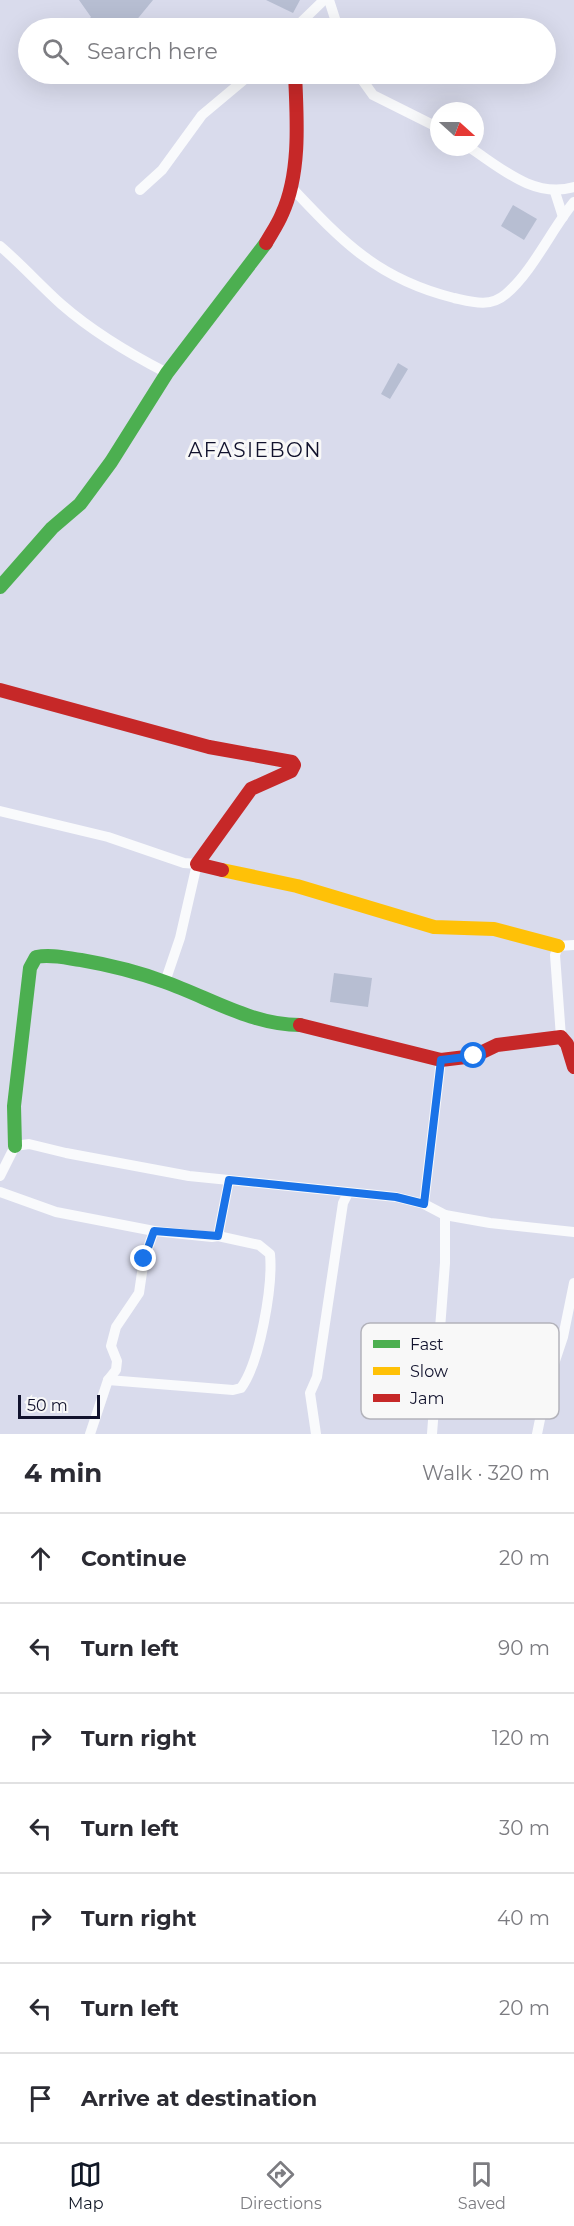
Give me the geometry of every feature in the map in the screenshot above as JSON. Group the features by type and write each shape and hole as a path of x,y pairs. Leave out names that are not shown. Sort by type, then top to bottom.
{"street":[{"path":"306,18 324,0"},
{"path":"329,0 335,18"},
{"path":"140,190 162,170 202,115 239,84"},
{"path":"0,587 52,528 80,504 111,462 167,373 266,245 284,213 290,186 297,117 295,84"},
{"path":"365,84 373,95 430,124"},
{"path":"483,156 521,181 555,192 574,187"},
{"path":"290,186 328,227 384,271 421,290 472,302 492,304 506,295 573,204"},
{"path":"555,192 563,218"},
{"path":"0,246 62,304 91,327 129,354 167,373"},
{"path":"0,690 209,747 292,762 294,765 291,771 266,780 240,801 197,864 180,938 165,982"},
{"path":"0,811 108,837 184,863 297,885 434,927 494,929 558,946 574,945"},
{"path":"558,946 555,955 561,1037 567,1044 574,1067"},
{"path":"0,1176 15,1146 15,1094 30,968 36,957 48,955 110,965 165,982 254,1018 277,1024 303,1025 395,1051 441,1060 474,1056 497,1045 561,1037"},
{"path":"424,1204 441,1060"},
{"path":"15,1146 29,1144 66,1154 189,1176 396,1197 424,1204 445,1215 529,1229 574,1232"},
{"path":"218,1236 229,1180"},
{"path":"0,1192 56,1212 154,1231 218,1236 259,1245 270,1254 261,1334 253,1366 241,1388 233,1390 108,1380"},
{"path":"316,1434 310,1393 317,1377 341,1214 348,1192"},
{"path":"440,1323 445,1263 445,1215"},
{"path":"90,1434 108,1380 116,1370 117,1361 111,1346 116,1327 139,1293 144,1259 154,1231"},
{"path":"559,1349 574,1282"},
{"path":"432,1434 433,1419"},
{"path":"537,1434 540,1419"}],"building":[{"path":"79,0 153,0 138,18 91,17"},
{"path":"266,0 300,0 293,13"},
{"path":"513,205 537,219 524,240 501,226"},
{"path":"398,363 408,369 390,399 381,394"},
{"path":"334,973 372,978 368,1007 330,1002"}],"traffic: fast":[{"path":"0,587 52,528 80,504 111,462 167,373 266,243"},
{"path":"15,1146 14,1106 30,968 36,957 64,957 124,969 182,988 248,1016 282,1024 300,1025"}],"traffic: slow":[{"path":"222,870 297,886 434,927 494,929 558,946"}],"traffic: jam":[{"path":"266,243 282,214 292,181 296,145 295,84"},
{"path":"0,690 209,747 292,762 294,765 291,771 251,789 197,864 222,870"},
{"path":"300,1025 441,1060 474,1056 497,1045 561,1037 567,1044 574,1067"}],"district":[{"name":"AFASIEBON","path":"255,450"}],"route":[{"path":"144,1259 154,1231 218,1236 229,1180 396,1197 424,1204 441,1060 474,1056"}]}
